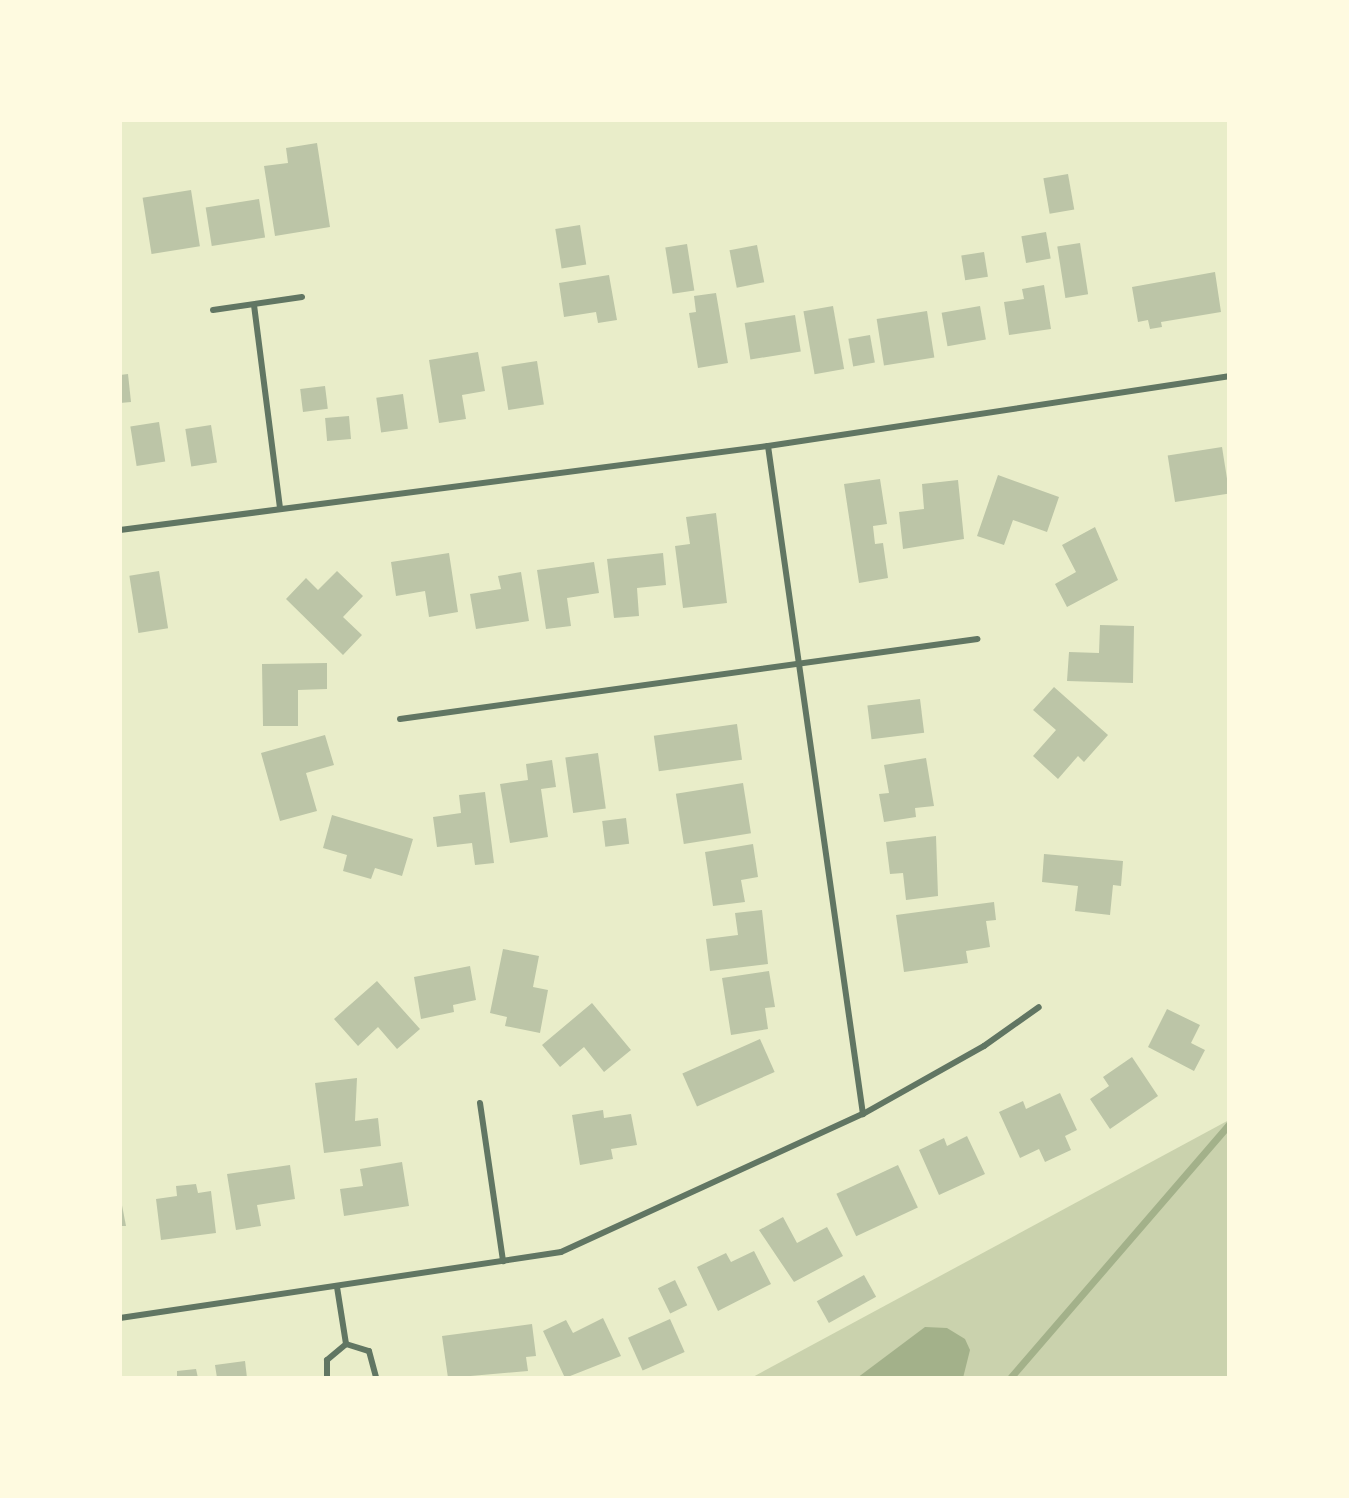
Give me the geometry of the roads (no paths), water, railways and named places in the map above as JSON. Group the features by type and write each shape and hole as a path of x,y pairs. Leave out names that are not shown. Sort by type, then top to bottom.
{"street":[{"path":"213,310 302,297"},
{"path":"254,305 280,508"},
{"path":"120,530 768,446 1229,376"},
{"path":"768,446 796,667 863,1114"},
{"path":"400,719 796,667 976,639"},
{"path":"120,1318 561,1252 863,1114 984,1046 1039,1007"},
{"path":"480,1102 503,1261"},
{"path":"337,1287 346,1344"},
{"path":"327,1378 327,1360 346,1344"},
{"path":"346,1344 369,1351 376,1378"}],"waterway":[{"path":"1010,1378 1229,1124"}]}
